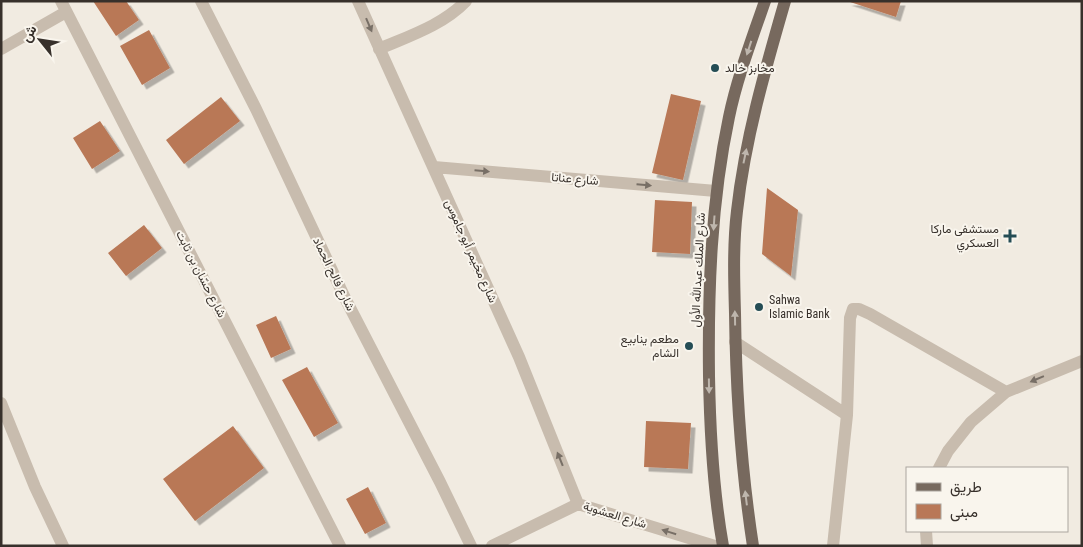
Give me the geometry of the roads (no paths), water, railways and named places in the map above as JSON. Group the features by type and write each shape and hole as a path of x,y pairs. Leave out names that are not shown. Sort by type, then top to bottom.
{"main road":[{"name":"شارع الملك عبدالله الأول","path":"723,546 717,514 713,472 709,384 708,317 716,190 729,115 765,1"},
{"path":"753,546 743,472 735,342 734,257 743,167 768,61 785,1"}],"street":[{"name":"شارع فالح الحماد","path":"202,1 260,117 345,298 471,546"},
{"name":"شارع مخيمر أبو جاموس","path":"358,1 518,357 578,504"},
{"path":"379,49 422,30 454,12 466,1"},
{"path":"1,49 64,6"},
{"name":"شارع حسّان بن ثابت","path":"64,6 340,546"},
{"name":"شارع عناتا","path":"434,167 716,190"},
{"path":"833,546 847,415 850,318 853,309 859,309 870,314 1006,392"},
{"path":"735,342 847,415"},
{"path":"940,467 948,451 971,422 1006,392 1082,360"},
{"path":"1,403 35,488 63,546"},
{"name":"شارع العشوية","path":"492,546 578,504 715,546"},
{"path":"926,532 927,546"}],"place":[{"name":"مخابز خالد","path":"715,68"},
{"name":"مستشفى ماركا العسكري","path":"1010,236"},
{"name":"Sahwa Islamic Bank","path":"759,307"},
{"name":"مطعم ينابيع الشام","path":"689,346"}]}
